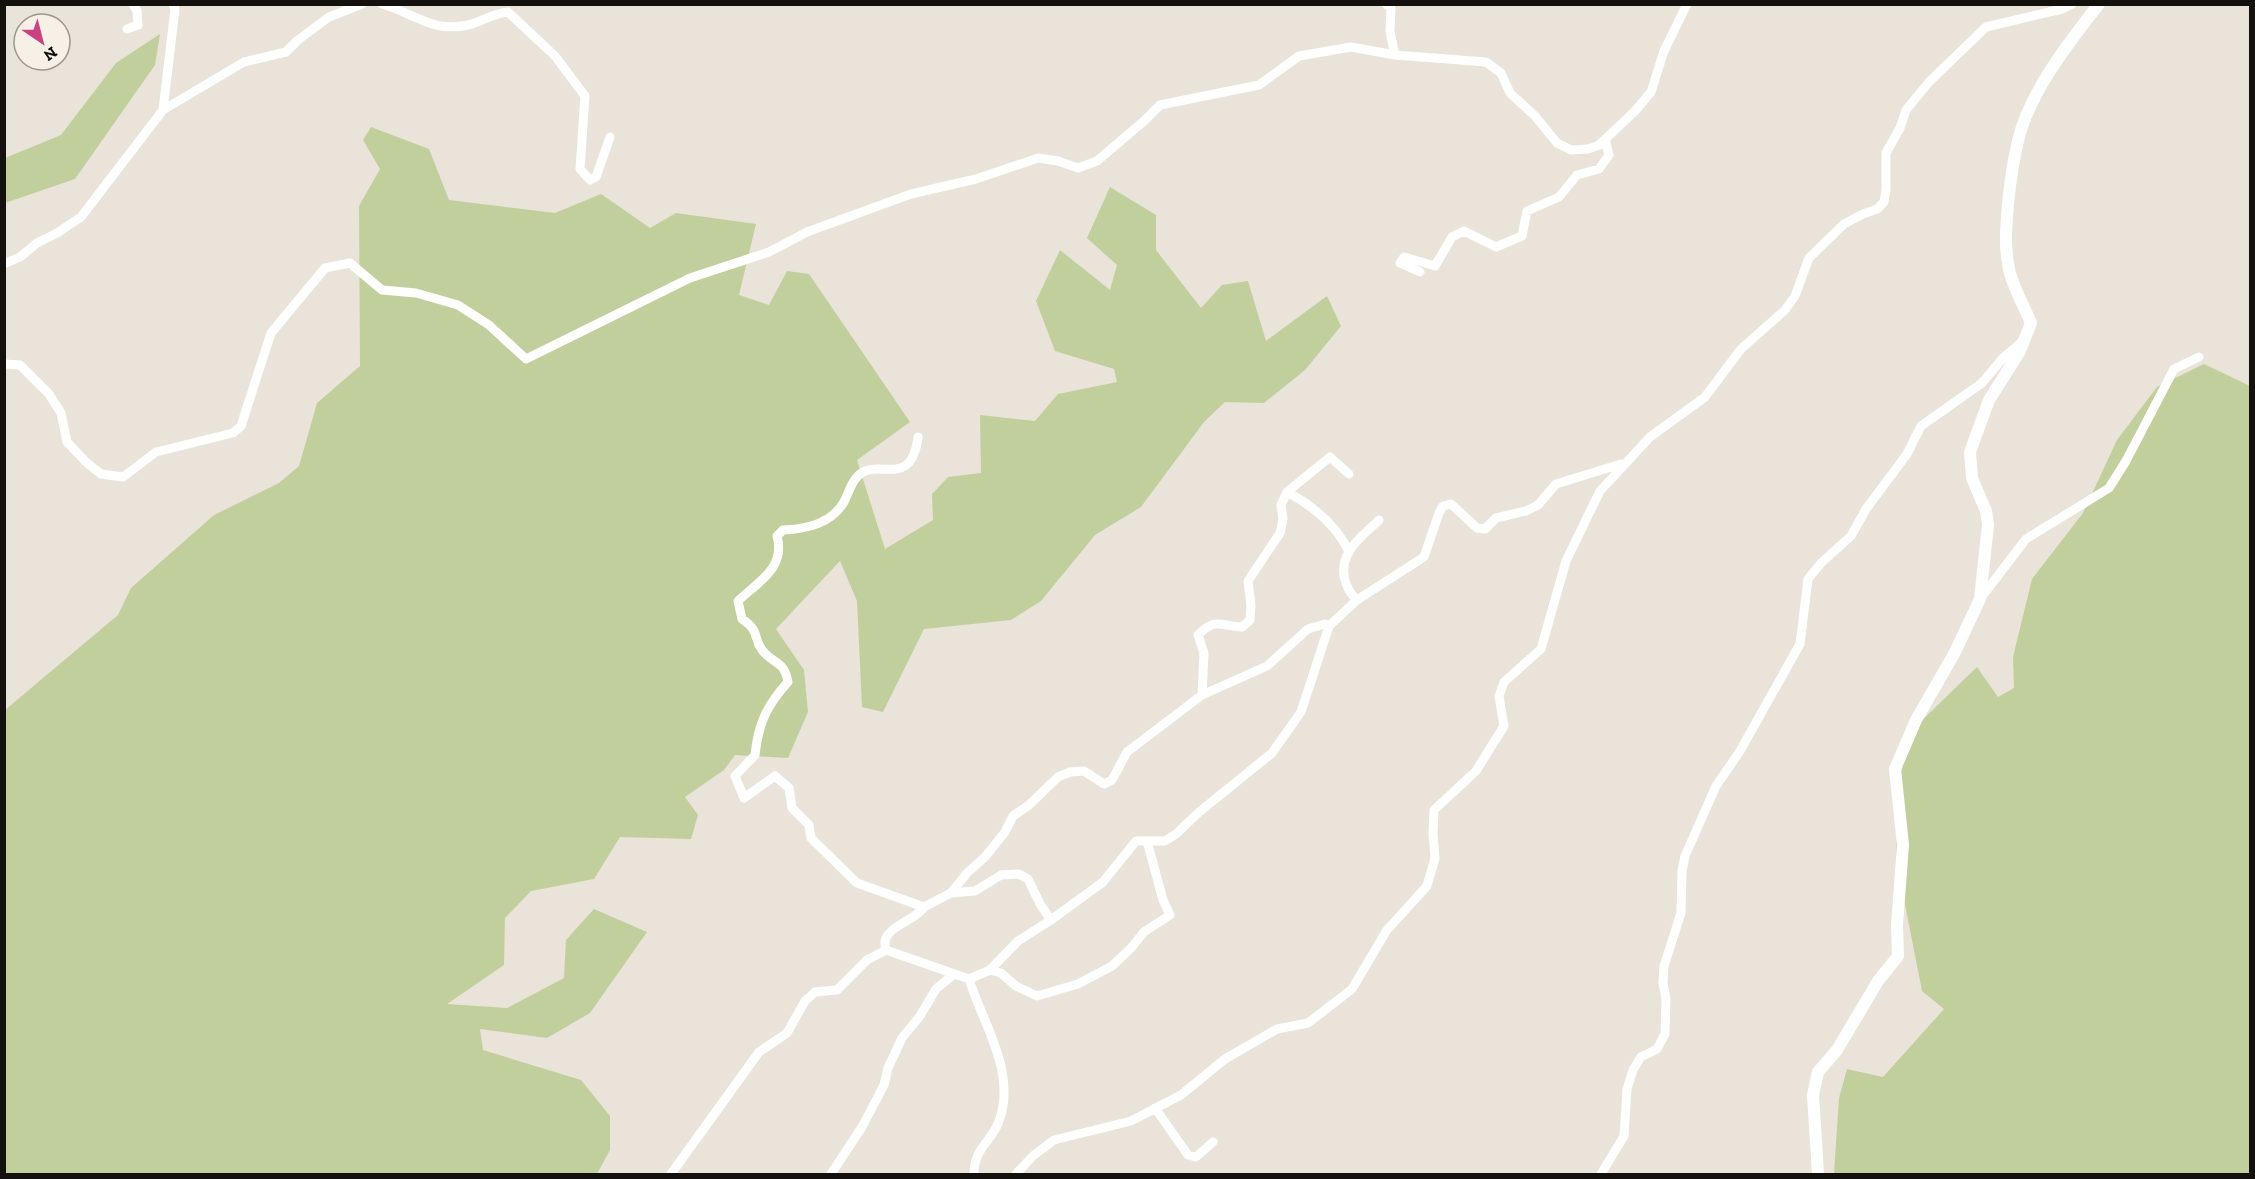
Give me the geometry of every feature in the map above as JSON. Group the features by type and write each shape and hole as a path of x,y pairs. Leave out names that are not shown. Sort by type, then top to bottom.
{"street":[{"path":"127,29 138,25 137,11 133,4"},
{"path":"164,110 175,9 172,4"},
{"path":"4,264 20,257 37,243 81,217 119,165 164,110 244,62 286,52 329,17 362,4"},
{"path":"382,4 436,27 468,25 498,12 508,12 555,56 585,96 580,169 590,180 596,177 610,137"},
{"path":"1386,4 1391,8 1390,32 1395,55"},
{"path":"1598,146 1618,129 1651,92 1664,51 1687,4"},
{"path":"1016,1174 1033,1156 1054,1140 1131,1121 1181,1095 1226,1059 1277,1029 1308,1023 1352,989 1387,930 1427,886 1435,858 1434,810 1476,771 1504,726 1499,696 1504,682 1541,649 1566,561 1600,490 1650,437 1705,397 1741,349 1785,310 1795,296 1809,258 1844,224 1877,209 1884,202 1886,153 1900,128 1906,110 1929,82 1986,27 2062,9 2072,4"},
{"path":"1980,599 1988,525 1986,512 1972,478 1970,452 1989,400 2025,340 2031,323 2010,274 2006,234 2018,141 2037,95 2053,66 2099,4"},
{"path":"4,364 20,365 49,394 61,413 67,441 87,463 101,474 123,477 156,452 233,433 241,426 271,333 325,268 351,263 382,290 416,293 458,305 489,325 526,359 690,278 769,252 807,232 911,194 976,178 1038,158 1058,161 1078,168 1097,161 1160,105 1259,85 1299,56 1351,47 1395,55 1486,62 1501,73 1510,93 1535,116 1557,143 1572,150 1588,149 1606,143 1609,155 1599,169 1577,175 1559,197 1527,211 1522,236 1496,247 1464,231 1452,237 1435,266 1404,257 1400,263 1420,272"},
{"path":"1601,1174 1624,1136 1627,1089 1633,1070 1641,1057 1657,1049 1665,1034 1664,966 1681,913 1682,871 1685,855 1716,786 1740,751 1800,644 1808,579 1821,563 1851,536 1866,509 1907,454 1921,426 1982,383 2003,358 2025,340"},
{"path":"1818,1174 1813,1095 1818,1072 1837,1050 1878,981 1898,956 1897,925 1903,845 1895,769 1916,720 1954,654 1980,599 2026,538 2109,488 2126,461 2174,369 2199,357"},
{"path":"918,437 916,454 907,465 896,470 867,470 856,477 842,505 820,524 801,530 783,530 777,536 780,549 772,570 738,600 742,619 753,626 762,649 786,669 788,682 772,699 764,716 757,736 755,755 735,776 744,798 775,776 789,788 792,808 809,825 811,838 857,883 924,907"},
{"path":"1202,695 1204,653 1198,635 1208,625 1220,623 1242,627 1250,620 1248,580 1280,533 1283,519 1281,505 1287,492 1330,457 1348,474"},
{"path":"671,1174 759,1052 787,1033 806,1001 815,992 837,990 867,960 886,950 969,979 990,970 1018,942 1103,882 1136,841 1165,841 1176,834 1198,813 1272,753 1301,712 1329,626 1357,600 1424,556 1443,506 1451,504 1477,528 1485,529 1496,518 1526,511 1539,505 1556,484 1624,464"},
{"path":"1287,492 1311,505 1343,539 1348,552"},
{"path":"1357,600 1348,592 1343,572 1348,552 1378,520"},
{"path":"951,893 967,873 985,857 1005,832 1013,816 1029,805 1058,777 1070,772 1084,771 1104,784 1112,780 1127,752 1202,695 1267,666 1308,629 1325,624 1329,626"},
{"path":"990,970 1001,973 1016,986 1037,996 1078,984 1112,966 1144,932 1170,915 1163,900 1148,841"},
{"path":"886,950 886,936 893,928 919,914 924,907 951,893 975,891 1001,875 1019,874 1028,879 1040,904 1052,920"},
{"path":"831,1174 862,1127 884,1085 888,1068 902,1038 920,1016 936,989 954,974"},
{"path":"969,979 982,1017 992,1033 1005,1085 999,1123 981,1147 974,1166 974,1174"},
{"path":"1155,1108 1188,1155 1196,1157 1213,1142"}],"green space":[{"path":"160,34 155,65 75,179 5,203 5,158 61,135 116,63"},
{"path":"371,127 429,149 449,200 555,213 601,194 650,228 676,213 756,224 739,295 769,305 787,271 809,274 910,422 857,460 885,549 933,520 932,494 948,477 981,473 980,415 1035,421 1058,394 1117,382 1114,369 1055,351 1036,301 1060,250 1110,290 1117,265 1087,238 1110,187 1156,215 1156,250 1201,308 1222,285 1248,281 1266,341 1327,296 1341,326 1305,370 1264,403 1225,402 1204,422 1141,507 1095,535 1041,601 1011,620 924,629 883,712 862,707 857,601 840,561 776,629 804,670 808,712 788,758 735,755 724,770 685,797 698,815 691,839 620,837 594,879 531,891 505,918 504,965 447,1004 507,1008 564,978 566,940 594,909 647,932 590,1013 547,1038 480,1029 483,1050 581,1080 610,1116 610,1150 597,1174 5,1174 5,710 118,615 131,588 214,515 279,483 299,466 317,403 360,366 359,206 380,169 363,140"},
{"path":"2204,364 2250,386 2250,1174 1834,1174 1839,1098 1847,1069 1883,1077 1944,1009 1922,991 1896,859 1899,780 1912,730 1977,667 1998,697 2014,688 2013,657 2032,579 2083,513 2117,440 2157,387"}]}
